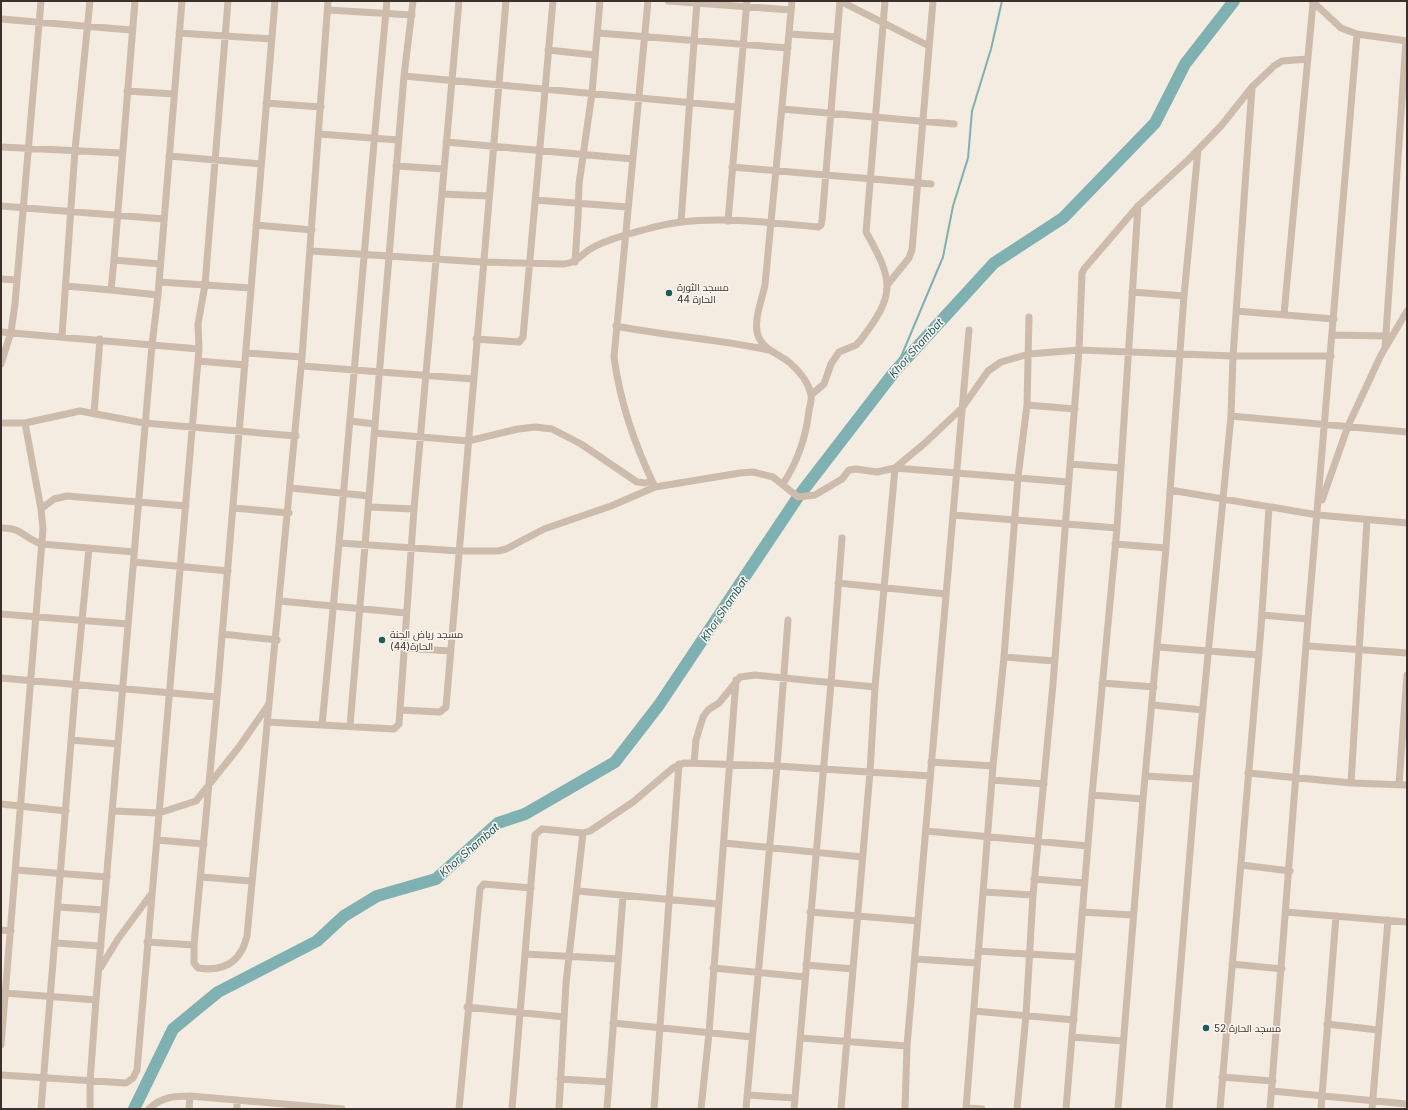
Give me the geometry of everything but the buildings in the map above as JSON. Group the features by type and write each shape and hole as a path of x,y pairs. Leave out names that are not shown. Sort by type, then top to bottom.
{"street":[{"path":"1,364 11,332 24,208 41,1"},
{"path":"62,336 75,150 90,1"},
{"path":"111,290 131,30 135,1"},
{"path":"90,1109 90,1082 96,1000 134,562 144,423 158,295 182,1"},
{"path":"1,1075 90,1082 126,1083 133,1078 137,1070 193,428 199,349 198,324 205,286 228,1"},
{"path":"276,1 266,103 228,571 217,697 207,787 204,844 194,946 194,963 198,968 220,967 229,964 239,956 244,947 247,936 251,881 296,436 311,251 328,1"},
{"path":"322,725 356,370 374,138 387,1"},
{"path":"350,726 390,256 398,140 413,1"},
{"path":"267,722 396,729 399,724 414,509 459,1"},
{"path":"400,710 440,712 446,707 472,379 506,1"},
{"path":"476,339 522,341 531,264 535,200 553,1"},
{"path":"575,262 579,203 578,184 584,155 592,93 600,1"},
{"path":"648,1 614,357 620,393 628,423 654,484"},
{"path":"668,1 747,4 791,10"},
{"path":"769,350 759,338 757,329 765,285 792,1"},
{"path":"311,251 482,262 564,264 575,262 592,248 648,229 681,222 728,221 818,227 821,225 826,175 840,1 929,46"},
{"path":"811,395 824,384 831,364 839,352 856,345 865,334 886,300 888,284 884,265 866,232 885,1"},
{"path":"681,222 697,2"},
{"path":"888,284 909,258 912,250 934,2"},
{"path":"1313,2 1341,28 1357,34 1407,41 1385,348"},
{"path":"1284,314 1313,2"},
{"path":"728,221 747,4"},
{"path":"328,10 386,12 412,15"},
{"path":"1,19 131,30"},
{"path":"179,32 272,39"},
{"path":"598,33 788,48"},
{"path":"789,34 837,37"},
{"path":"1270,1109 1308,646 1308,619 1333,335 1357,34"},
{"path":"548,50 595,55"},
{"path":"1017,1109 1026,1015 1034,879 1055,661 1068,482 1080,350 1081,290 1084,269 1138,206 1198,150 1221,126 1252,87 1274,66 1282,61 1308,59"},
{"path":"404,76 737,107"},
{"path":"1169,1109 1196,779 1231,416 1233,356 1252,87"},
{"path":"127,91 174,94"},
{"path":"266,103 321,107"},
{"path":"782,109 954,124"},
{"path":"319,134 398,140"},
{"path":"446,142 633,159"},
{"path":"1,147 121,153"},
{"path":"1118,1109 1143,799 1158,647 1184,296 1198,150"},
{"path":"169,156 261,164"},
{"path":"396,166 444,169"},
{"path":"732,167 931,184"},
{"path":"442,194 489,196"},
{"path":"535,200 628,207"},
{"path":"1,206 164,219"},
{"path":"1066,1109 1084,883 1117,528 1127,352 1138,206"},
{"path":"256,225 312,230"},
{"path":"114,260 160,264"},
{"path":"1,279 16,280"},
{"path":"159,282 251,288"},
{"path":"66,286 158,295"},
{"path":"1132,292 1184,296"},
{"path":"1236,311 1284,314 1334,320"},
{"path":"1318,512 1348,426 1385,348 1407,311"},
{"path":"982,1109 966,1108 993,766 1016,520 1018,477 1027,405 1029,317"},
{"path":"616,326 658,334 722,341 769,350 788,361 798,370 811,395 807,428 799,457 783,484"},
{"path":"905,1109 907,1046 914,959 969,330"},
{"path":"1,332 100,339 199,349"},
{"path":"1333,335 1386,336"},
{"path":"94,413 100,339"},
{"path":"841,1109 848,1042 857,916 870,772 875,687 895,468 925,443 962,408 988,371 1001,362 1029,354 1080,350 1233,356 1331,356"},
{"path":"246,353 302,357"},
{"path":"198,361 245,364"},
{"path":"302,366 472,379"},
{"path":"1027,405 1075,409"},
{"path":"1,422 25,423 80,411 144,423 296,436"},
{"path":"1231,416 1407,432"},
{"path":"350,421 375,424"},
{"path":"1,1045 5,993 4,980 11,931 42,544 41,509 25,423"},
{"path":"375,433 468,441 518,429 535,427 552,429 581,444 637,482 654,484 753,472 768,476 783,484 798,497 815,495 842,479 849,470 856,469 877,472 895,468 1068,482"},
{"path":"1070,464 1121,468"},
{"path":"339,543 459,552 506,549 544,529 611,506 654,484"},
{"path":"291,488 370,496"},
{"path":"1170,490 1269,507 1318,512 1367,520 1407,523"},
{"path":"41,509 54,499 67,496 186,506"},
{"path":"369,506 414,509"},
{"path":"1220,1109 1259,655 1269,507"},
{"path":"233,508 288,513"},
{"path":"953,515 1117,528"},
{"path":"1352,783 1358,650 1367,520"},
{"path":"1,528 20,530 29,539 42,544 134,552"},
{"path":"794,1109 842,538"},
{"path":"1115,544 1166,548"},
{"path":"41,1109 56,943 71,740 89,548"},
{"path":"134,562 228,571"},
{"path":"838,583 946,594"},
{"path":"280,601 406,613"},
{"path":"1,614 82,619 128,624"},
{"path":"1262,615 1308,619"},
{"path":"746,1109 768,849 777,766 788,620"},
{"path":"222,634 276,640"},
{"path":"1308,646 1407,653"},
{"path":"1158,647 1259,655"},
{"path":"404,648 450,651"},
{"path":"1004,657 1055,661"},
{"path":"694,763 698,733 703,717 708,710 719,703 736,680 744,676 755,675 875,687"},
{"path":"1248,773 1352,783 1403,785 1407,675"},
{"path":"1,678 217,697"},
{"path":"701,1109 724,843 736,680"},
{"path":"1102,684 1154,688"},
{"path":"113,811 159,813 196,801 239,747 269,704"},
{"path":"1153,705 1203,710"},
{"path":"71,740 118,744"},
{"path":"931,762 993,766"},
{"path":"512,1109 535,835 538,831 548,829 583,833 595,828 633,802 679,764 730,764 823,768 930,776"},
{"path":"654,1109 679,764"},
{"path":"1145,776 1196,779"},
{"path":"992,780 1044,784"},
{"path":"1092,795 1143,799"},
{"path":"1,804 66,810"},
{"path":"926,831 1088,846"},
{"path":"559,1109 569,957 578,891 583,833"},
{"path":"157,840 204,844"},
{"path":"724,843 768,849 862,857"},
{"path":"1241,865 1290,871"},
{"path":"16,870 107,878"},
{"path":"201,878 251,881"},
{"path":"1034,879 1084,883"},
{"path":"459,1109 467,1007 481,885 531,888"},
{"path":"578,891 718,904"},
{"path":"983,892 1033,895"},
{"path":"99,971 118,939 152,893"},
{"path":"607,1109 623,896"},
{"path":"58,907 104,910"},
{"path":"810,912 918,921"},
{"path":"1082,912 1133,915"},
{"path":"1286,912 1407,922"},
{"path":"1321,1109 1336,916"},
{"path":"1372,1109 1388,920"},
{"path":"1,930 11,931"},
{"path":"147,942 194,946"},
{"path":"56,943 101,946"},
{"path":"978,951 1078,957"},
{"path":"525,954 618,959"},
{"path":"914,959 977,963"},
{"path":"1232,964 1282,969"},
{"path":"806,965 853,969"},
{"path":"713,968 805,977"},
{"path":"5,993 96,1000"},
{"path":"467,1007 564,1017"},
{"path":"974,1011 1074,1020"},
{"path":"613,1023 752,1037"},
{"path":"1327,1024 1378,1030"},
{"path":"1072,1037 1123,1041"},
{"path":"800,1038 907,1046"},
{"path":"1222,1077 1273,1081"},
{"path":"560,1079 608,1082"},
{"path":"1272,1091 1407,1104"},
{"path":"747,1095 795,1098"},
{"path":"189,1109 190,1096"},
{"path":"149,1109 156,1102 164,1098 190,1096 237,1100 284,1107 342,1109"},
{"path":"237,1100 237,1109"}],"waterway":[{"path":"895,371 943,257 953,206 968,158 972,111 991,49 1002,1"},
{"name":"Khor Shambat","path":"134,1109 173,1029 218,992 317,941 344,916 377,896 436,879 498,823 525,814 615,762 659,705 798,497 895,371 994,263 1063,218 1155,123 1185,64 1234,1"}],"place":[{"name":"مسجد الثورة الحارة 44","path":"669,293"},
{"name":"مسجد رياض الجنة الحارة(44)","path":"382,640"},
{"name":"مسجد الحارة 52","path":"1206,1028"}]}
